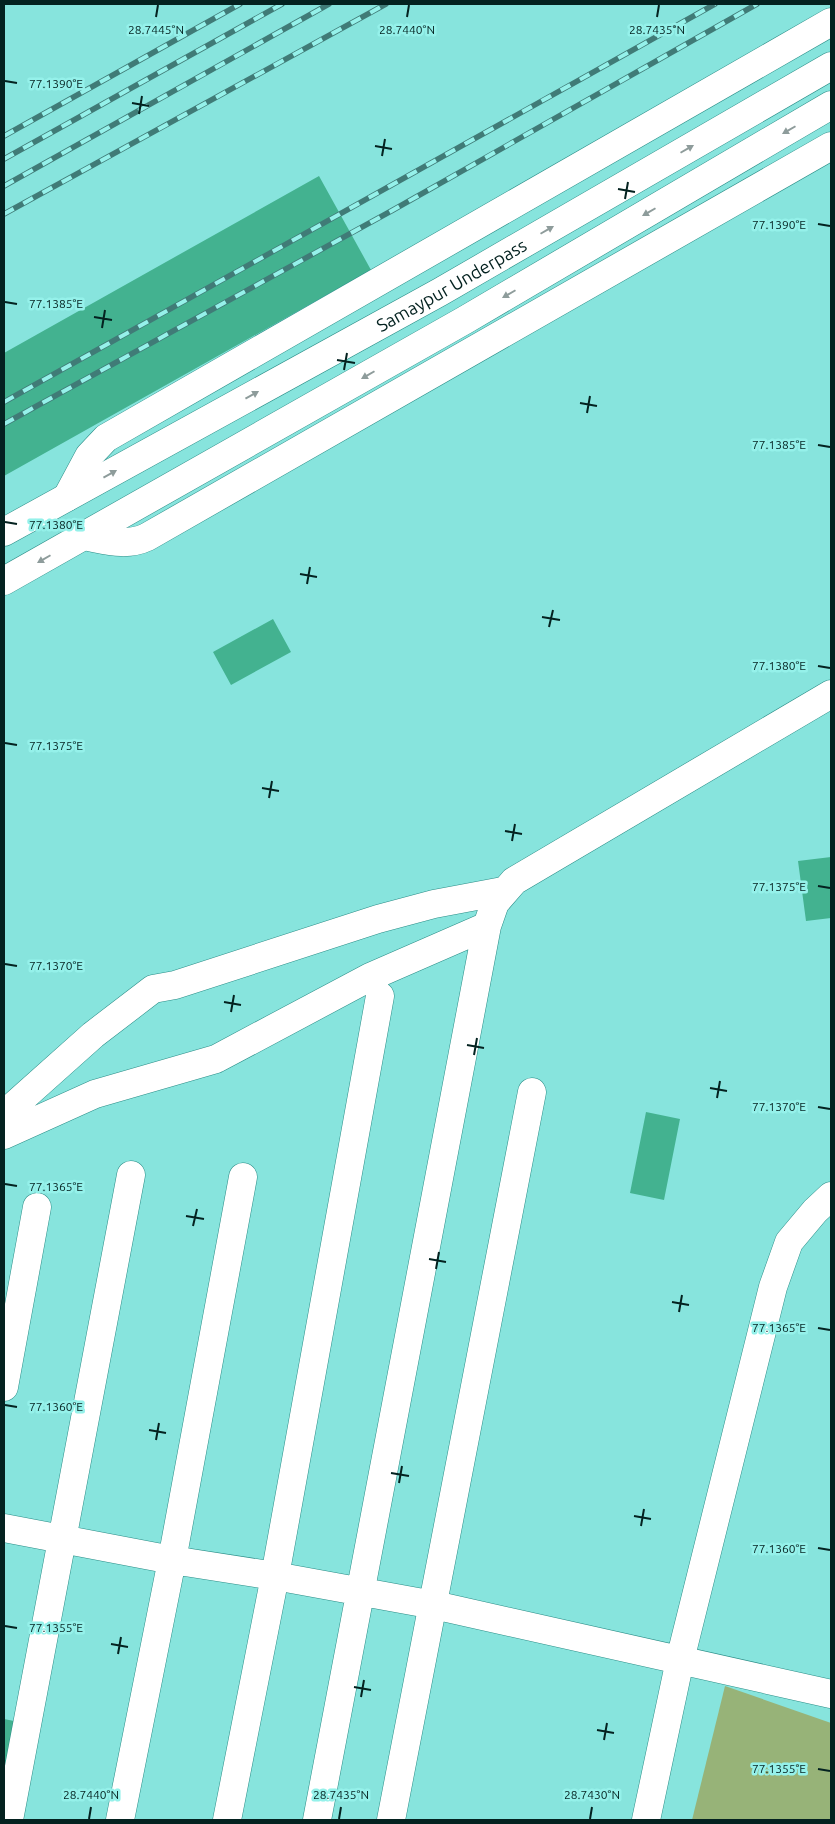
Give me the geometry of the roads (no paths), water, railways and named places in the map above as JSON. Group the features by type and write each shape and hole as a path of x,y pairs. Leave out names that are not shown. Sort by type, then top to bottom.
{"street":[{"path":"67,497 89,456 106,438 831,22"},
{"name":"Samaypur Underpass","path":"4,532 440,292 831,66"},
{"name":"Samaypur Underpass","path":"4,581 456,325 831,105"},
{"path":"83,536 125,543 135,543 147,537 831,146"},
{"path":"317,1820 362,1592 487,926 495,903 503,891 514,881 831,694"},
{"path":"4,1112 9,1110 93,1035 153,989 175,985 315,938 434,904 503,891"},
{"path":"4,1135 95,1094 216,1059 370,977 487,926"},
{"path":"227,1820 276,1576 380,996"},
{"path":"391,1820 532,1092"},
{"path":"9,1820 131,1175"},
{"path":"120,1820 172,1560 243,1177"},
{"path":"646,1820 680,1660 773,1287 788,1242 831,1196"},
{"path":"4,1387 37,1207"},
{"path":"4,1528 172,1560 276,1576 434,1605 831,1694"}],"railway":[{"path":"4,136 240,4"},
{"path":"4,159 282,4"},
{"path":"4,186 329,4"},
{"path":"4,214 386,4"},
{"path":"4,402 715,4"},
{"path":"4,424 393,210 757,4"}]}
